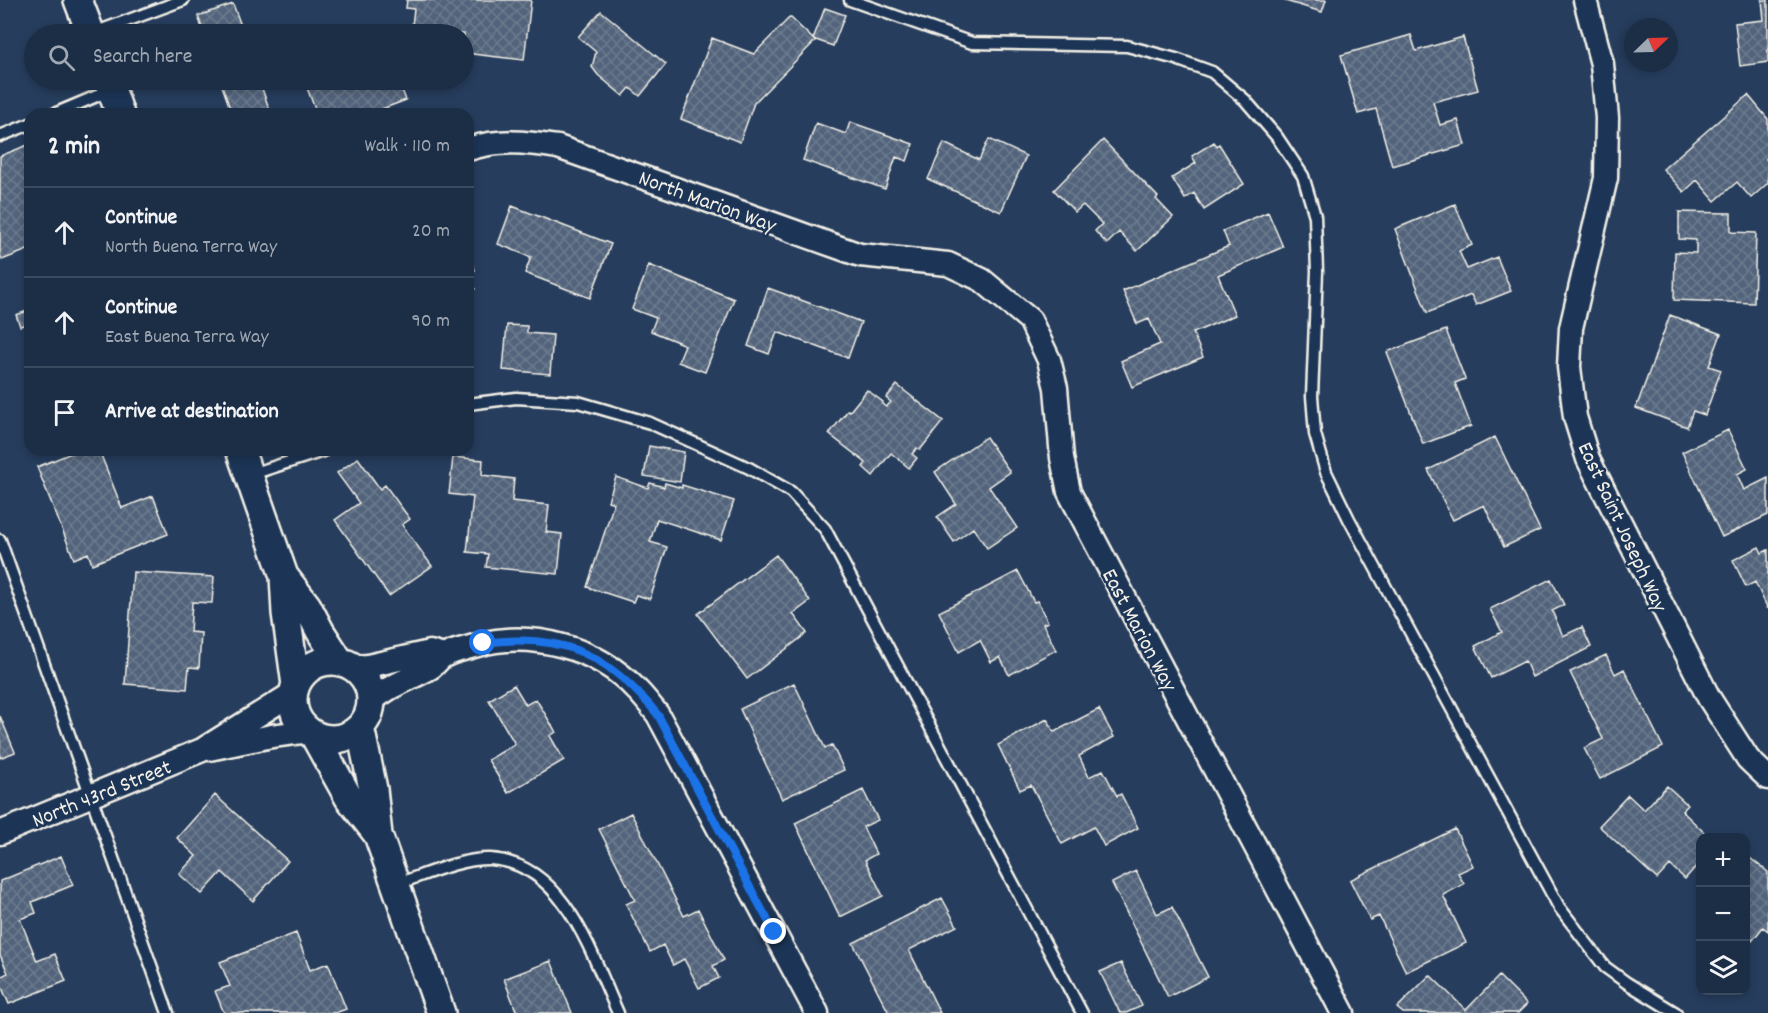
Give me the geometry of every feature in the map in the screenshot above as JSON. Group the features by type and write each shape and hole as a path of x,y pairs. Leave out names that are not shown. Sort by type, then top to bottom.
{"street":[{"path":"78,0 87,24"},
{"name":"East Saint Joseph Way","path":"1585,0 1602,64 1607,118 1606,178 1571,328 1569,367 1575,417 1588,459 1708,698 1748,759 1768,778"},
{"name":"North Marion Way","path":"474,147 521,141 558,147 860,255 948,264"},
{"name":"East Marion Way","path":"948,264 982,280 1029,320 1049,360 1056,388 1062,458 1069,492 1343,1013"},
{"path":"242,456 284,576 294,712 301,724 312,734 348,798 378,835"},
{"path":"284,576 307,606 320,632 347,664 363,676 369,689 371,702 368,716 350,735 337,739 312,734"},
{"path":"371,702 384,690 431,667 444,656 483,643 513,639 569,647 614,670 636,689 658,715 817,1013"},
{"path":"294,689 303,674 314,665 327,661 368,666 430,652 444,656"},
{"name":"North 43rd Street","path":"0,833 202,750 294,689"},
{"path":"360,727 373,789 378,835 441,1013"},
{"name":"North 43rd Street","path":"202,750 227,747 272,736 312,734"}],"lane":[{"path":"118,24 183,0"},
{"path":"850,0 972,43 1127,46 1176,59 1212,72 1245,100 1277,136 1303,176 1315,216 1317,271 1312,396 1316,434 1326,472 1559,907 1605,967 1626,983 1676,1013"},
{"path":"73,108 113,95"},
{"path":"0,136 24,126"},
{"path":"474,403 516,398 578,402 650,423 749,468 791,492 825,529 831,539 1082,1013"},
{"path":"249,476 308,456"},
{"path":"0,540 168,1013"},
{"path":"395,884 463,863 489,859 514,863 540,877 560,897 576,921 618,1013"}],"building":[{"path":"407,0 531,0 524,60 474,54 474,24 412,24 414,9 406,8"},
{"path":"1282,0 1326,0 1322,12"},
{"path":"1762,0 1768,0 1768,62 1740,66 1735,23 1764,20"},
{"path":"233,4 240,24 201,24 198,16"},
{"path":"825,8 845,15 833,46 813,39"},
{"path":"601,11 666,64 640,96 630,88 623,96 598,75 592,67 596,52 578,37"},
{"path":"790,17 815,41 754,103 740,142 681,119 712,38 754,54"},
{"path":"1411,35 1416,51 1463,37 1478,90 1433,102 1440,125 1458,120 1465,145 1392,166 1376,109 1358,114 1341,55"},
{"path":"224,90 263,90 269,108 230,108"},
{"path":"308,90 402,90 406,100 385,108 315,108"},
{"path":"1748,95 1768,119 1768,157 1766,159 1768,161 1768,183 1751,198 1737,182 1715,201 1697,180 1684,192 1663,169"},
{"path":"850,122 913,144 907,161 896,157 885,189 803,160 816,123 846,134"},
{"path":"989,139 1026,156 1001,212 928,179 944,143 979,160"},
{"path":"1103,140 1158,197 1156,199 1173,217 1137,251 1119,232 1107,244 1095,231 1102,224 1083,205 1075,212 1054,190"},
{"path":"1214,142 1217,146 1219,144 1244,184 1204,210 1194,193 1185,199 1172,178 1196,163 1192,156"},
{"path":"24,146 24,251 2,260 0,254 0,156"},
{"path":"1455,204 1472,245 1459,251 1467,269 1497,257 1511,291 1476,305 1471,295 1427,313 1395,229"},
{"path":"512,206 611,244 590,298 525,273 531,257 498,244"},
{"path":"1268,212 1283,247 1218,275 1235,315 1193,333 1203,357 1132,387 1121,361 1160,344 1149,319 1137,324 1123,291 1229,246 1223,231"},
{"path":"1679,212 1731,213 1731,232 1756,233 1754,303 1674,300 1675,252 1696,253 1696,240 1679,239"},
{"path":"649,265 734,299 705,372 678,362 685,345 651,331 656,318 632,309"},
{"path":"768,288 861,322 848,358 777,332 769,354 748,346"},
{"path":"24,312 24,325 20,326 16,315"},
{"path":"1670,315 1721,334 1709,366 1721,370 1705,415 1693,411 1687,427 1636,408"},
{"path":"507,325 527,326 527,333 553,335 550,374 503,370"},
{"path":"1446,330 1465,379 1455,383 1471,426 1423,444 1387,352"},
{"path":"897,385 943,421 920,450 917,448 912,454 917,458 909,468 891,453 873,476 863,467 866,463 829,434 867,390 886,407 891,402 886,398"},
{"path":"1728,430 1747,469 1737,474 1744,490 1768,478 1768,515 1722,537 1682,452"},
{"path":"986,437 1010,472 989,487 1017,528 987,548 973,528 954,542 937,517 956,504 935,472"},
{"path":"1495,437 1540,530 1504,547 1484,505 1453,520 1428,470"},
{"path":"649,446 684,452 680,482 644,476"},
{"path":"64,456 101,456 122,508 153,496 168,534 92,564 88,553 74,559 37,467"},
{"path":"453,457 483,460 482,475 514,479 512,501 549,505 546,532 562,534 558,574 486,567 488,554 467,552 473,497 449,494"},
{"path":"358,458 380,489 385,485 410,519 402,525 432,566 389,596 335,520 359,503 337,473"},
{"path":"616,477 648,488 650,483 664,487 665,483 682,488 682,485 734,501 721,540 657,519 650,542 667,547 650,599 636,595 633,602 587,587 614,503 608,501"},
{"path":"1759,547 1762,553 1768,550 1768,609 1755,582 1746,587 1733,560"},
{"path":"776,555 810,601 793,614 807,633 747,679 698,614"},
{"path":"1018,571 1034,602 1037,601 1048,622 1043,624 1056,650 1009,675 1000,657 991,662 980,640 959,652 939,612"},
{"path":"133,572 214,577 212,603 192,602 190,632 201,633 199,668 189,667 187,689 125,684"},
{"path":"1551,579 1564,605 1552,611 1563,636 1582,627 1591,647 1532,677 1525,661 1491,678 1475,646 1502,632 1490,609"},
{"path":"1606,655 1615,674 1624,669 1663,747 1600,779 1584,748 1603,739 1570,672"},
{"path":"794,683 825,748 832,745 844,770 782,799 740,709"},
{"path":"514,685 526,705 536,699 556,732 550,736 564,760 508,793 488,760 515,744 489,700"},
{"path":"1099,709 1114,737 1079,756 1089,777 1103,770 1117,796 1121,794 1138,828 1104,846 1094,827 1062,844 1031,785 1020,790 998,745 1047,719 1054,732"},
{"path":"0,716 15,752 0,758"},
{"path":"1667,786 1688,805 1682,811 1705,833 1696,833 1696,867 1685,879 1670,865 1657,879 1599,826 1628,795 1644,810"},
{"path":"863,790 878,820 863,827 876,854 865,860 883,896 840,917 795,823"},
{"path":"215,795 288,861 253,901 222,872 202,894 179,874 196,856 177,838"},
{"path":"631,813 684,916 698,909 724,960 713,966 719,978 699,988 684,959 673,965 663,945 650,952 626,904 635,900 599,829"},
{"path":"1455,829 1473,866 1458,873 1464,884 1443,895 1466,943 1406,972 1379,916 1370,920 1350,880"},
{"path":"61,856 73,885 32,902 36,913 20,919 37,961 55,954 66,981 9,1004 0,983 0,977 8,973 0,955 0,881"},
{"path":"1750,858 1768,872 1768,931 1763,927 1752,941 1750,939"},
{"path":"1136,871 1157,914 1172,907 1208,977 1168,997 1112,883"},
{"path":"942,898 957,926 909,950 940,1013 889,1013 853,943"},
{"path":"296,933 310,970 328,963 346,1009 335,1013 224,1013 215,991 230,986 220,962"},
{"path":"551,961 572,1013 517,1013 504,979"},
{"path":"1121,963 1142,1006 1126,1013 1120,1013 1100,972"},
{"path":"1430,975 1466,1010 1499,976 1527,1004 1518,1013 1403,1013 1397,1008"}],"route":[{"path":"483,643 513,639 542,641 569,647 614,670 636,689 658,715 774,932"}]}
